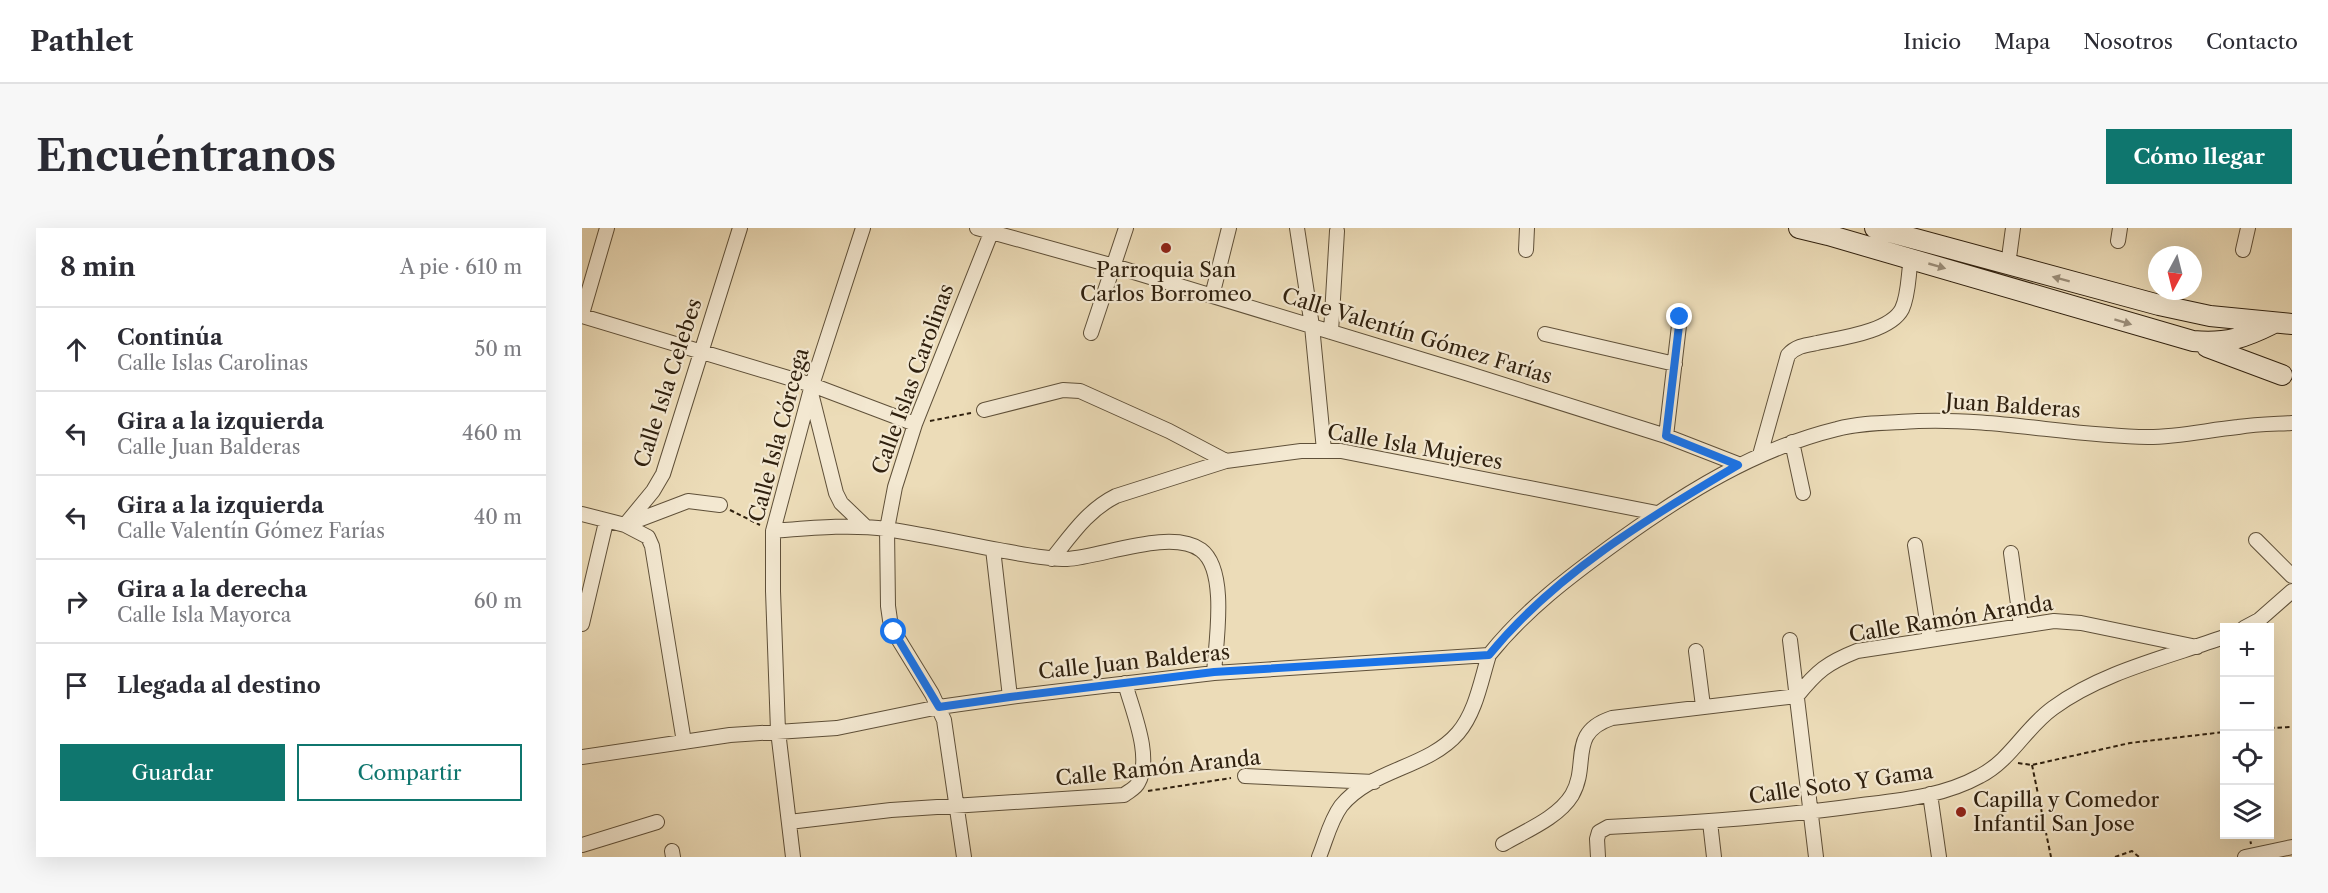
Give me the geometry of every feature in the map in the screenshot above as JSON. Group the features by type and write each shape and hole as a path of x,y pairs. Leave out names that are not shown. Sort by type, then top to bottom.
{"main road":[{"path":"1799,228 2193,341 2287,379"},
{"path":"1875,228 1910,233 2007,265 2244,328 2283,324"},
{"path":"2193,341 2215,343 2244,328"},
{"path":"2244,328 2262,357 2287,379"}],"street":[{"path":"607,228 582,315 812,388 915,424"},
{"name":"Calle Isla Celebes","path":"625,525 653,491 663,474 740,228"},
{"name":"Calle Isla Córcega","path":"791,855 778,731 773,531 812,388 863,228"},
{"name":"Calle Valentín Gómez Farías","path":"977,228 992,230 1114,266 1666,436 1738,465"},
{"path":"1092,333 1126,228"},
{"path":"1212,296 1229,228"},
{"path":"1298,228 1312,326 1324,450"},
{"path":"1526,250 1527,228"},
{"path":"2007,265 2013,228"},
{"path":"2244,250 2248,228"},
{"name":"Calle Islas Carolinas","path":"964,857 947,734 939,707 898,640 890,620 888,529 895,487 915,424 992,230"},
{"path":"1330,332 1337,231"},
{"path":"1760,455 1785,362 1792,351 1799,347 1862,333 1896,318 1905,298 1911,259"},
{"path":"1666,436 1680,317"},
{"path":"1545,334 1675,364"},
{"path":"812,388 832,481 841,503 866,527"},
{"path":"984,410 1063,390 1080,391 1169,431 1226,461"},
{"name":"Juan Balderas","path":"1738,465 1792,442 1839,428 1920,421 2032,426 2149,437 2292,423"},
{"path":"1792,442 1803,493"},
{"name":"Calle Isla Mujeres","path":"1052,559 1087,515 1116,495 1226,461 1301,451 1341,451 1657,513"},
{"path":"1319,857 1334,818 1356,792 1430,754 1449,742 1460,731 1468,716 1489,655 1506,633 1579,569 1657,513 1738,465"},
{"path":"625,525 688,501 720,505"},
{"path":"829,526 841,503"},
{"path":"582,514 606,522 625,525 648,537 652,546 684,742"},
{"path":"582,624 606,522"},
{"path":"773,531 829,526 888,529 1052,559 1092,556 1149,542 1187,544 1200,549 1212,562 1218,602 1214,672"},
{"path":"2256,540 2292,576"},
{"path":"1915,544 1930,640"},
{"path":"993,549 1010,697"},
{"path":"2011,553 2021,626"},
{"path":"2253,623 2292,591"},
{"name":"Calle Ramón Aranda","path":"1797,696 1815,673 1834,660 1857,651 2054,621 2081,624 2197,647"},
{"name":"Calle Soto Y Gama","path":"1598,857 1599,832 1608,828 1710,822 1812,812 1950,789 1981,776 2004,760 2050,709 2067,699 2138,665 2220,638"},
{"path":"1790,640 1816,857"},
{"path":"1696,651 1703,706"},
{"name":"Calle Juan Balderas","path":"582,757 778,731 848,727 939,707 1214,672 1489,655"},
{"path":"1124,795 1138,785 1143,769 1143,751 1125,683"},
{"path":"1503,844 1564,806 1573,794 1578,780 1582,745 1586,735 1599,722 1612,718 1703,706 1797,696"},
{"name":"Calle Ramón Aranda","path":"1245,776 1374,782"},
{"path":"1930,794 1939,857"},
{"name":"Calle Ramón Aranda","path":"789,822 854,814 1124,795"},
{"path":"582,845 657,822"},
{"path":"1710,822 1714,857"},
{"path":"2250,856 2292,847"}],"path":[{"path":"915,424 984,410"},
{"path":"720,505 773,531"},
{"path":"2274,728 2292,727"},
{"path":"2004,760 2032,765 2130,743 2220,732"},
{"path":"2032,765 2051,857"},
{"name":"Calle Ramón Aranda","path":"1124,795 1245,776"},
{"path":"2115,857 2132,851 2139,857"}],"place":[{"name":"Parroquia San Carlos Borromeo","path":"1166,248"},
{"name":"Capilla y Comedor Infantil San Jose","path":"1961,812"}],"route":[{"path":"894,632 939,707 1214,672 1489,655 1506,633 1579,569 1657,513 1738,465 1666,436 1680,317"}]}
